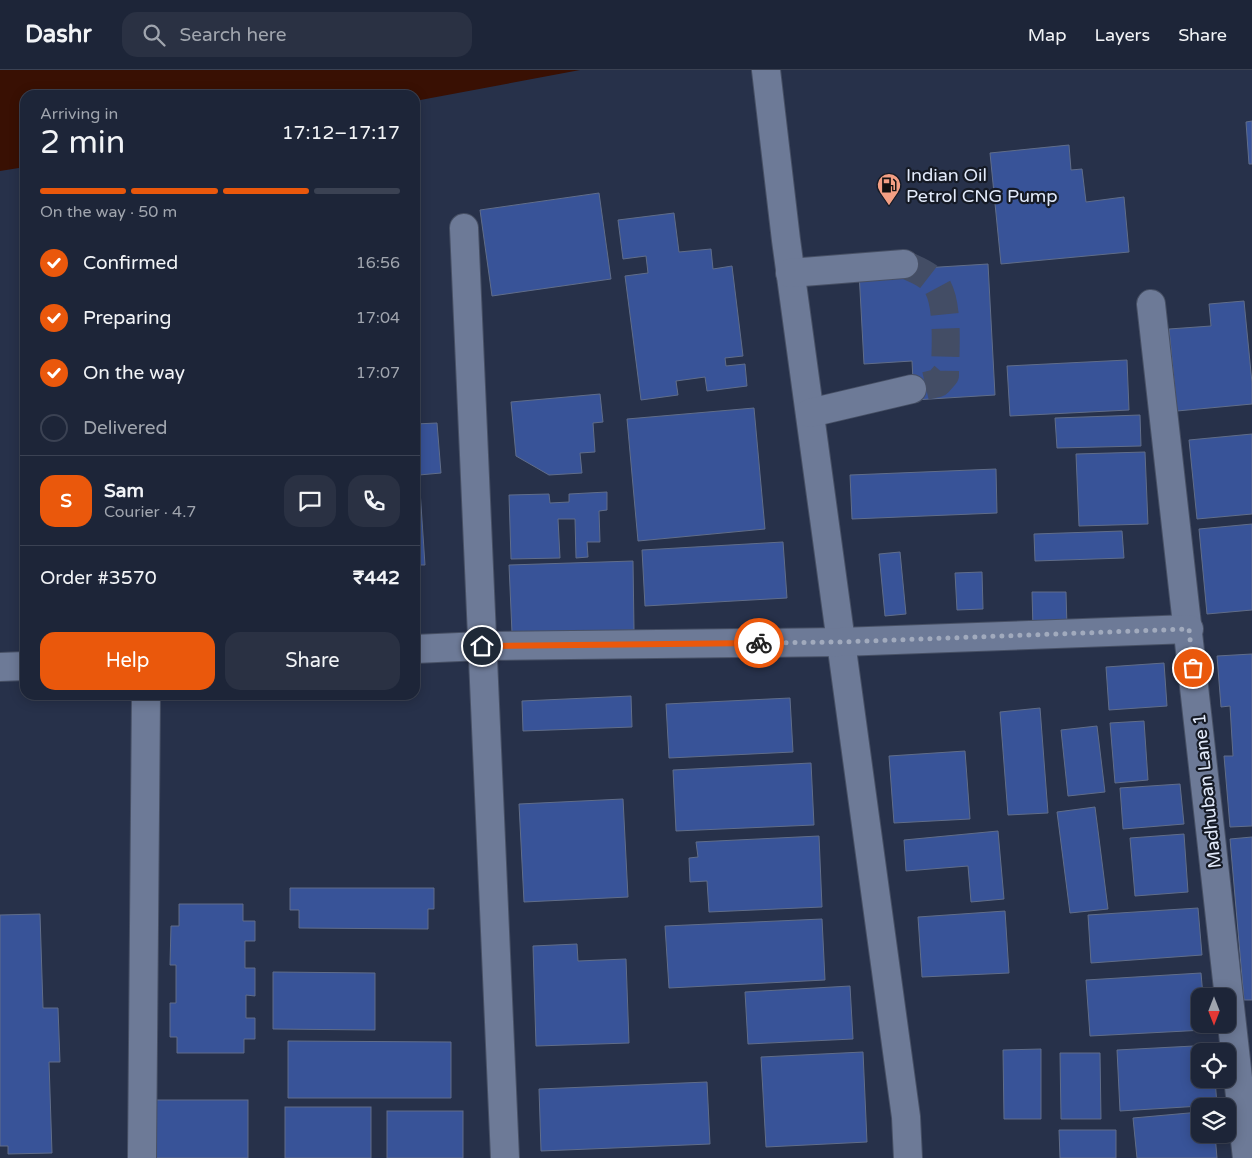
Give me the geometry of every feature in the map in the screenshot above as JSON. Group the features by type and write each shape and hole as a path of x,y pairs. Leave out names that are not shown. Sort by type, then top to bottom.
{"street":[{"path":"766,70 790,273 906,1117 908,1158"},
{"path":"464,228 505,1158"},
{"path":"790,273 904,264"},
{"name":"Madhuban Lane 1","path":"1151,304 1248,1158"},
{"path":"810,413 912,390"},
{"path":"420,649 482,646 841,642 1189,629"},
{"path":"0,667 20,666"},
{"path":"142,1158 146,700"}],"shaded area":[{"path":"0,70 580,70 420,100 420,90 20,90 20,168 0,171"}],"building":[{"path":"1252,121 1252,164 1249,164 1246,122"},
{"path":"1069,145 1071,170 1082,169 1086,202 1124,197 1129,252 1001,264 990,153"},
{"path":"599,193 611,279 492,296 480,210"},
{"path":"674,213 679,252 711,249 713,269 732,266 743,356 725,358 726,366 745,364 747,386 707,391 705,377 676,381 678,395 641,400 625,276 648,273 646,256 623,259 618,220"},
{"path":"988,264 995,395 914,400 912,361 864,364 859,272"},
{"path":"1244,301 1252,383 1252,404 1177,411 1169,329 1211,326 1209,304"},
{"path":"1127,360 1129,410 1010,416 1007,366"},
{"path":"600,394 603,422 593,423 595,452 580,453 582,473 549,475 516,456 511,402"},
{"path":"754,408 765,529 638,541 627,419"},
{"path":"1140,415 1141,446 1057,448 1055,418"},
{"path":"437,423 441,473 420,475 420,424"},
{"path":"1252,434 1252,514 1197,519 1189,440"},
{"path":"1145,452 1148,524 1079,526 1076,454"},
{"path":"996,469 997,513 852,519 850,475"},
{"path":"420,490 425,565 420,565"},
{"path":"607,492 607,510 599,511 600,542 587,542 588,557 576,558 575,519 558,519 560,558 511,559 509,495 549,494 550,503 569,502 569,494"},
{"path":"1252,524 1252,610 1207,614 1199,529"},
{"path":"1122,531 1124,558 1035,561 1034,534"},
{"path":"783,542 787,598 645,606 642,550"},
{"path":"900,552 906,614 885,616 879,554"},
{"path":"633,561 634,630 512,633 509,565"},
{"path":"982,572 983,609 957,610 955,573"},
{"path":"1032,592 1066,592 1067,627 1033,629"},
{"path":"1252,654 1252,826 1230,827 1224,756 1233,756 1230,706 1221,707 1217,656"},
{"path":"1164,663 1167,706 1109,710 1106,667"},
{"path":"631,696 632,727 523,731 522,701"},
{"path":"790,698 793,752 669,758 666,704"},
{"path":"1040,708 1048,813 1008,815 1000,712"},
{"path":"1144,721 1148,780 1115,783 1110,723"},
{"path":"1097,726 1105,792 1068,796 1061,730"},
{"path":"965,751 970,819 894,823 889,756"},
{"path":"811,763 814,825 676,831 673,770"},
{"path":"1180,784 1184,824 1123,829 1120,788"},
{"path":"623,799 628,897 524,902 519,804"},
{"path":"1095,807 1108,909 1070,913 1057,812"},
{"path":"998,831 1004,899 971,902 968,866 906,871 904,840"},
{"path":"1184,834 1188,892 1135,896 1130,838"},
{"path":"819,836 822,907 709,912 707,881 690,882 689,858 698,857 696,842"},
{"path":"1252,837 1252,1000 1244,1000 1230,839"},
{"path":"290,888 434,888 434,909 428,909 428,929 299,928 299,910 290,910"},
{"path":"179,904 243,904 243,921 255,921 255,941 245,941 245,968 255,968 255,996 246,995 246,1018 255,1018 255,1039 244,1039 244,1053 177,1053 177,1037 170,1037 170,1003 176,1003 176,965 170,965 171,926 179,926"},
{"path":"1198,908 1202,955 1091,963 1088,915"},
{"path":"1005,911 1009,973 922,977 918,917"},
{"path":"40,914 43,1008 58,1008 60,1062 49,1062 52,1153 8,1154 8,1146 0,1146 0,915"},
{"path":"822,919 825,980 669,988 665,926"},
{"path":"577,944 578,961 626,959 629,1043 536,1046 533,946"},
{"path":"273,972 375,973 375,1030 273,1029"},
{"path":"1201,973 1202,988 1191,988 1191,1031 1090,1036 1086,980"},
{"path":"850,986 853,1039 748,1044 745,992"},
{"path":"288,1041 451,1042 451,1098 288,1098"},
{"path":"1191,1046 1191,1088 1216,1088 1216,1098 1191,1098 1191,1107 1120,1111 1117,1050"},
{"path":"1041,1049 1041,1119 1004,1119 1003,1050"},
{"path":"863,1052 867,1142 766,1147 761,1057"},
{"path":"1060,1053 1100,1053 1101,1119 1061,1119"},
{"path":"707,1082 710,1144 541,1151 539,1089"},
{"path":"154,1100 248,1100 248,1158 154,1158"},
{"path":"285,1107 371,1107 371,1158 285,1158"},
{"path":"387,1111 463,1111 463,1158 387,1158"},
{"path":"1191,1113 1191,1143 1216,1143 1217,1158 1137,1158 1133,1118"},
{"path":"1059,1130 1116,1130 1116,1158 1060,1158"}],"tunnel":[{"path":"904,264 924,274 934,282 942,300 946,326 945,375 938,383 912,389"}],"way so far":[{"path":"759,643 841,642 1189,629 1193,668"}],"place":[{"name":"Indian Oil Petrol CNG Pump","path":"889,206"}],"route":[{"path":"482,646 759,643"}]}
